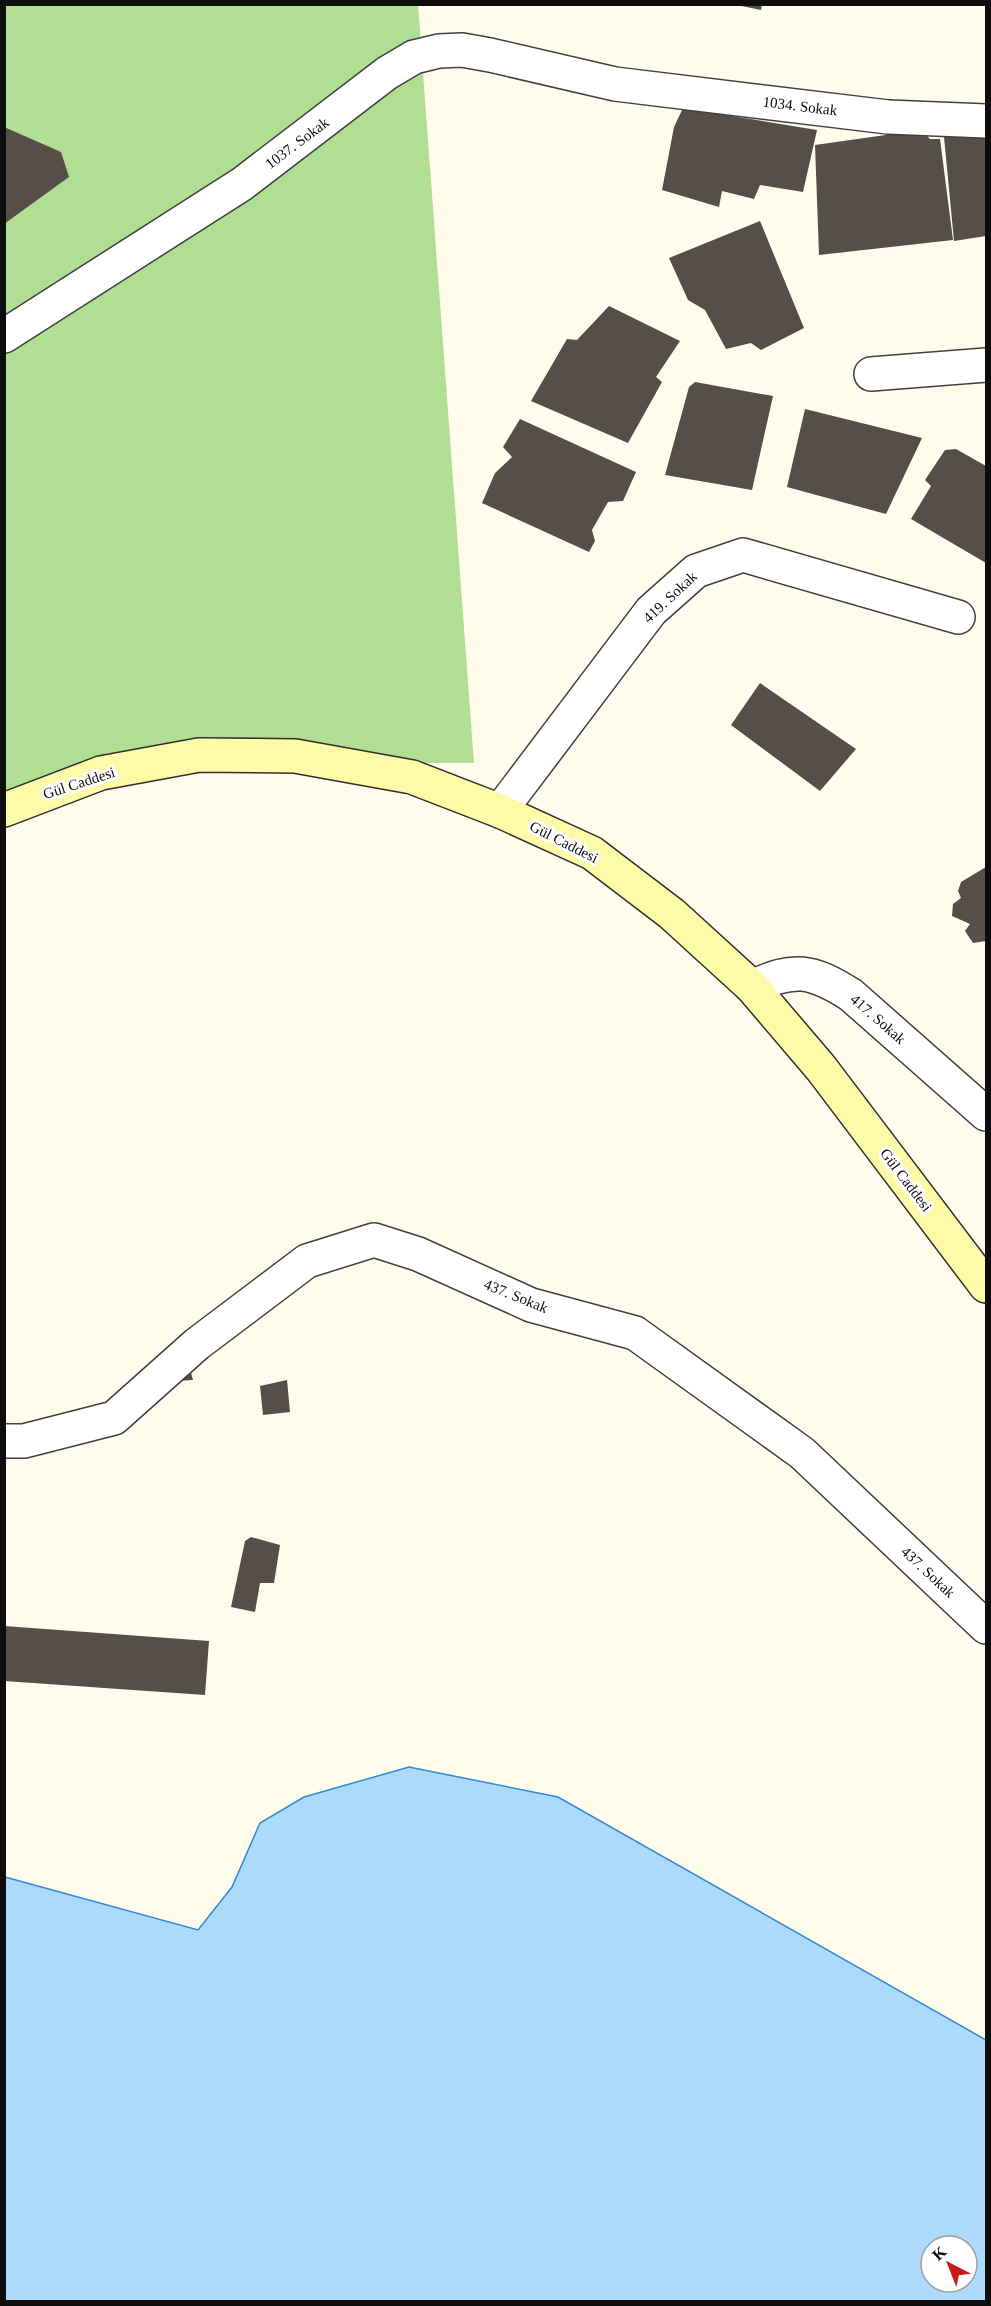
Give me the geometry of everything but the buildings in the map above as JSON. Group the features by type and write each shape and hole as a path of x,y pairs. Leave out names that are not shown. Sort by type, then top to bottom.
{"main road":[{"name":"Gül Caddesi","path":"4,810 101,773 199,755 295,756 412,777 501,811 592,853 672,914 752,987 821,1068 987,1286"}],"street":[{"name":"1037. Sokak","path":"4,336 242,184 316,129 354,96 414,57 439,51 462,50 615,84"},
{"name":"1034. Sokak","path":"615,84 888,117 987,121"},
{"path":"871,374 987,364"},
{"name":"419. Sokak","path":"501,811 651,611 696,571 743,555 958,617"},
{"name":"417. Sokak","path":"752,987 780,974 801,974 828,980 851,995 987,1114"},
{"name":"437. Sokak","path":"4,1441 24,1441 114,1419 197,1344 307,1261 374,1240 418,1254 531,1305 635,1333 802,1453 987,1627"}],"green space":[{"path":"5,5 418,5 474,763 202,763 5,819"}],"water":[{"path":"409,1767 558,1797 986,2040 986,2301 5,2301 5,1877 198,1930 232,1887 260,1823 304,1797"}]}
